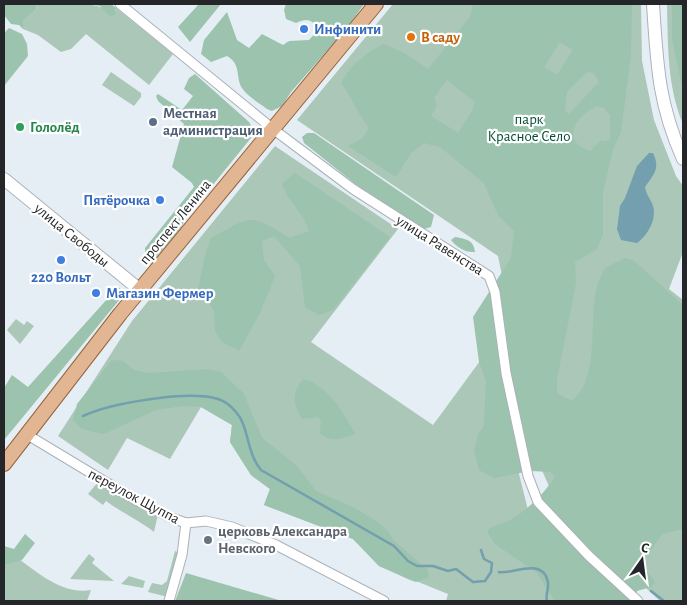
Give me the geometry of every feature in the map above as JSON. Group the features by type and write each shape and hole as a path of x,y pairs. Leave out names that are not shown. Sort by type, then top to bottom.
{"main road":[{"name":"проспект Ленина","path":"4,464 140,290 376,4"},
{"path":"653,4 656,65 660,92 683,159"},
{"name":"улица Свободы","path":"4,181 140,290"}],"street":[{"name":"улица Равенства","path":"120,4 273,130 353,189 489,276 495,292 506,373 528,476 538,502 589,556 638,601"},
{"name":"переулок Щуппа","path":"26,434 134,499 186,523 206,521 241,531 276,545 384,601"},
{"path":"169,601 182,555 186,523"}],"green space":[{"path":"4,4 37,4 36,10 23,21 23,29 19,25 11,24 4,15"},
{"path":"37,4 89,4 116,11 116,8 173,54 149,85 86,34 71,49 61,52 38,35 23,29 23,21 36,10"},
{"path":"89,4 111,4 116,8 115,15 110,16 100,6"},
{"path":"199,4 221,4 190,42 178,27"},
{"path":"286,4 364,4 346,29 291,92 282,106 272,111 244,91 240,84 235,63 232,60 227,56 211,62 201,54 204,40 227,12 237,40 249,48 262,34 283,45 289,41 309,40 319,29 309,20 296,23 286,19 284,10"},
{"name":"парк Красное Село","path":"393,4 641,4 642,61 654,120 676,176 683,186 683,252 669,289 683,300 683,601 660,601 558,507 541,468 498,256 297,120"},
{"name":"парк Красное Село","path":"473,4 632,4 631,55 621,132 613,149 603,192 603,234 597,249 575,262 576,283 557,379 557,393 572,401 581,391 587,378 592,347 597,286 605,268 625,258 633,260 683,305 683,529 662,534 650,551 639,561 655,582 651,587 637,591 634,601 555,601 537,573 495,544 487,531 512,519 530,506 555,477 551,472 531,471 494,478 479,470 474,450 478,435 484,426 486,381 479,362 473,317 511,258 514,231 498,215 484,183 440,147 424,143 411,153 396,177 348,146 362,139 369,128 341,83 354,65 371,51 384,44 404,53 428,69 470,17","holes":["560,42 573,50 557,75 544,67","587,72 594,73 599,82 569,114 565,111 567,92","447,80 475,102 472,111 458,133 431,116 437,106 434,98","596,106 604,108 610,115 610,139 605,142 601,140 590,151 575,141 573,135 577,122"]},
{"path":"667,4 683,4 683,124 671,80"},
{"path":"672,4 683,4 683,91 672,38"},
{"path":"9,28 22,34 27,44 28,56 4,86 4,33"},
{"path":"111,72 141,93 141,97 134,106 102,85"},
{"path":"195,74 249,122 255,133 192,208 179,231 150,264 145,257 145,248 194,187 192,183 172,167 184,124 158,101 156,96 158,94 182,110 193,96 184,89 189,78"},
{"path":"307,133 314,133 434,215 431,227 424,229 363,190 304,143 302,137"},
{"path":"275,146 398,229 311,342 433,425 491,346 506,422 531,522 619,601 446,601 448,594 379,566 353,539 264,505 270,489 251,475 230,442 232,425 201,407 170,459 127,438 108,470 58,436 132,321"},
{"path":"295,173 390,237 333,310 319,315 305,307 300,266 274,236 262,241 264,260 275,276 260,313 239,351 222,342 215,331 214,310 198,289 205,256 211,238 244,221 258,221 290,238 309,231 282,184"},
{"path":"455,237 466,239 473,245 475,252 468,252 459,247 451,240"},
{"path":"118,287 125,293 4,440 4,388 12,375 28,387"},
{"path":"16,319 24,325 27,321 34,326 20,344 7,330"},
{"path":"112,360 123,361 134,370 149,373 208,369 221,372 244,394 262,438 297,466 316,491 355,508 379,523 388,531 394,541 428,570 429,577 416,582 410,580 379,566 353,539 264,505 270,489 251,475 230,442 232,425 201,407 183,406 156,410 104,434 82,429 73,420 77,404"},
{"path":"304,379 328,394 340,409 355,434 341,439 328,438 320,433 321,421 318,417 302,419 295,403 295,394"},
{"path":"98,482 158,514 154,532 106,501 103,505 88,494"},
{"path":"25,534 35,543 22,560 4,565 4,546 14,549"},
{"path":"4,548 56,584 79,591 91,590 87,601 4,601"},
{"path":"175,551 180,553 168,597 148,592 152,583 162,585 167,581"},
{"path":"89,554 95,559 92,563 114,581 70,579"},
{"path":"186,573 282,601 175,601"},
{"path":"129,576 145,581 143,588 121,584"}],"water":[{"path":"649,153 653,153 656,163 654,174 645,187 653,206 653,221 645,236 637,243 621,240 617,229 620,206 637,166"}],"waterway":[{"path":"83,416 96,411 150,399 188,396 218,399 230,406 240,418 256,463 261,470 394,546 408,561 417,566 433,566 448,571 456,569 473,582 485,581 491,572 492,563 484,559 481,550"},
{"path":"499,572 526,568 540,570 545,574 548,582 547,601"},
{"path":"651,591 664,601"}],"place":[{"name":"Инфинити","path":"304,29"},
{"name":"В саду","path":"411,37"},
{"name":"Местная администрация","path":"153,122"},
{"name":"Гололёд","path":"20,127"},
{"name":"Пятёрочка","path":"160,200"},
{"name":"220 Вольт","path":"61,260"},
{"name":"Магазин Фермер","path":"96,293"},
{"name":"церковь Александра Невского","path":"208,540"}]}
